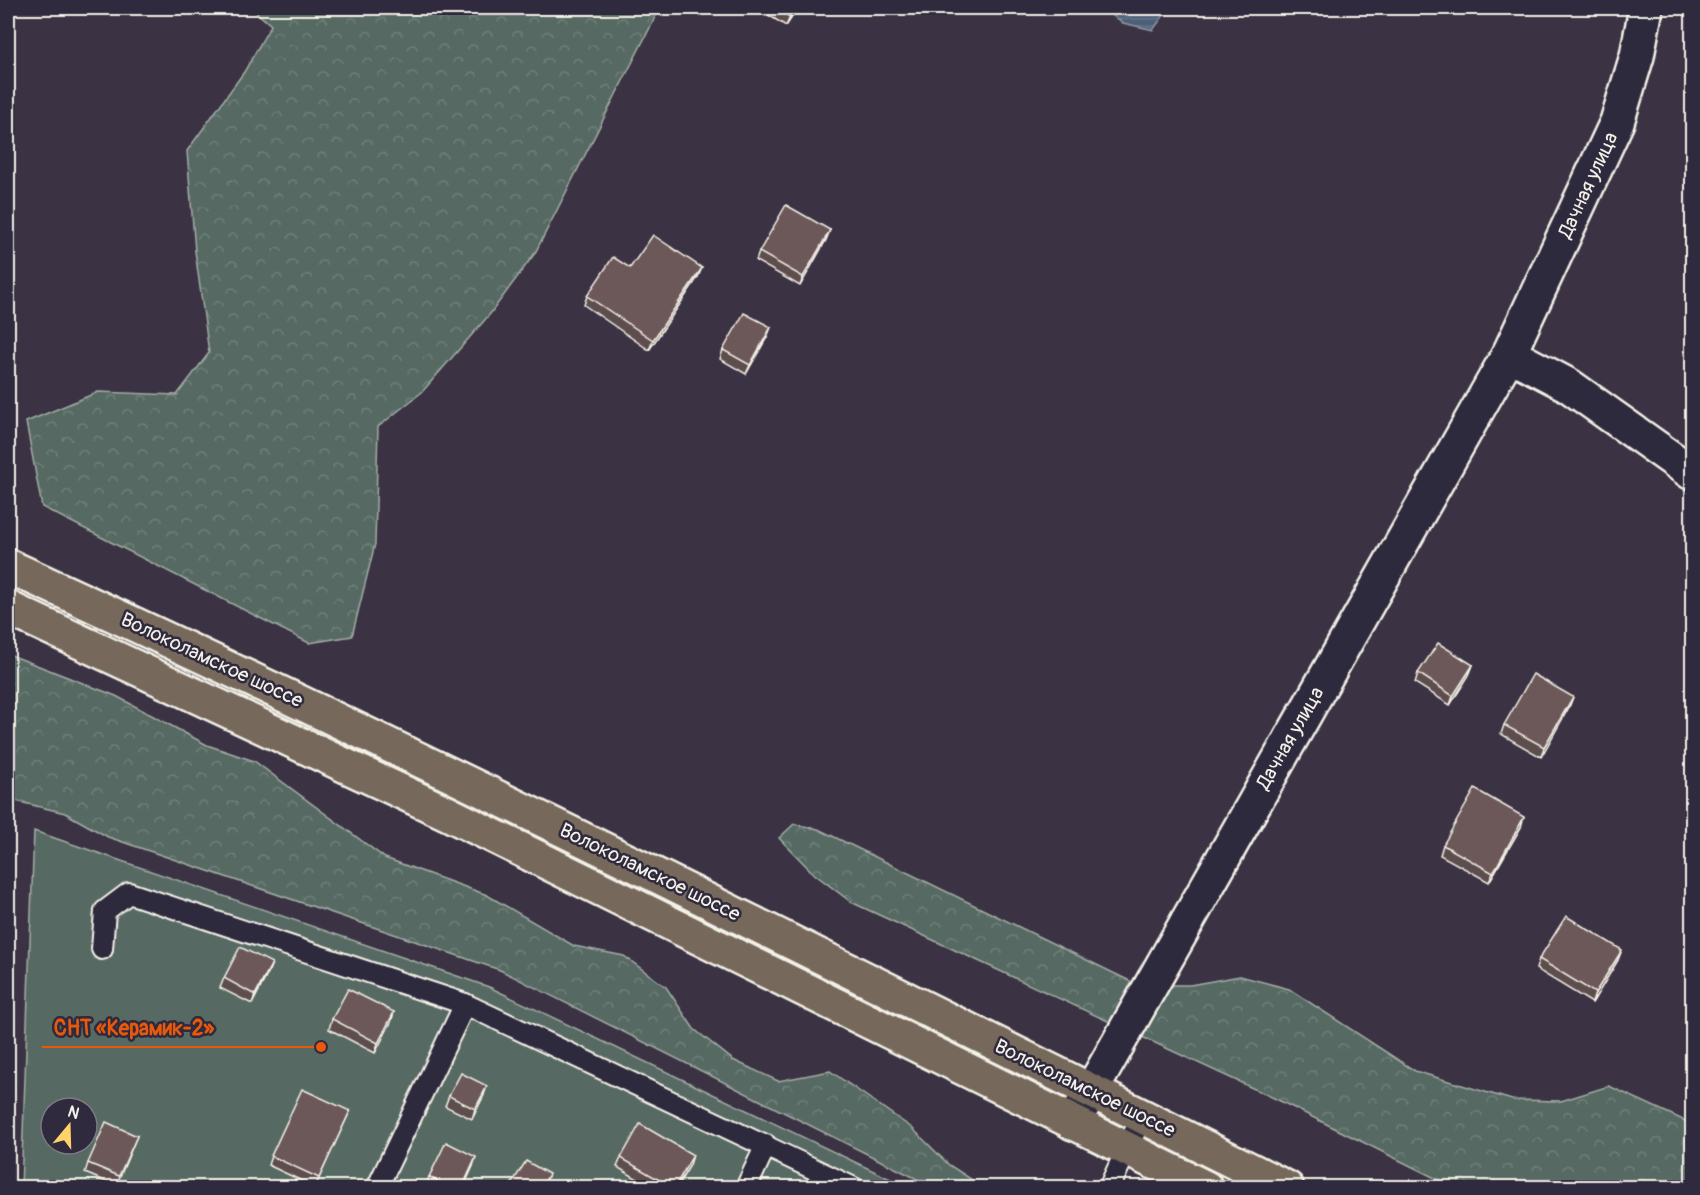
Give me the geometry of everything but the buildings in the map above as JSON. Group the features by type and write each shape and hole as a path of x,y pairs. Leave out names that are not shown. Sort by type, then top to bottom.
{"main road":[{"name":"Волоколамское шоссе","path":"8,566 217,661 460,778 1287,1188"},
{"name":"Волоколамское шоссе","path":"8,608 436,808 1206,1188"}],"street":[{"name":"Дачная улица","path":"1072,1123 1509,354 1617,122 1637,56 1646,8"},
{"path":"1509,354 1568,385 1692,473"}],"lane":[{"path":"102,949 105,911 129,892 465,1004 854,1188"},
{"path":"378,1188 465,1004"},
{"path":"1109,1188 1142,1116"},
{"path":"746,1188 766,1145"}],"green space":[{"path":"251,8 660,8 535,253 490,314 422,392 378,427 375,544 352,636 309,643 42,507 26,422 98,392 177,395 209,353 195,251 187,151 244,72 271,25"},
{"path":"8,654 116,696 207,745 254,761 385,858 487,895 574,946 624,956 666,987 694,1029 733,1060 778,1081 830,1071 912,1128 949,1165 983,1187 933,1187 500,970 108,837 65,813 16,801 8,783"},
{"path":"794,824 818,829 1138,985 1190,985 1240,976 1289,989 1415,1071 1512,1100 1561,1101 1609,1086 1692,1124 1692,1187 1453,1187 1276,1099 851,902 813,873 779,838"},
{"path":"34,831 489,987 907,1187 21,1188"}],"water":[{"path":"1102,8 1165,8 1167,11 1153,30 1123,23"}],"place":[{"name":"СНТ «Керамик-2»","path":"321,1047"}]}
